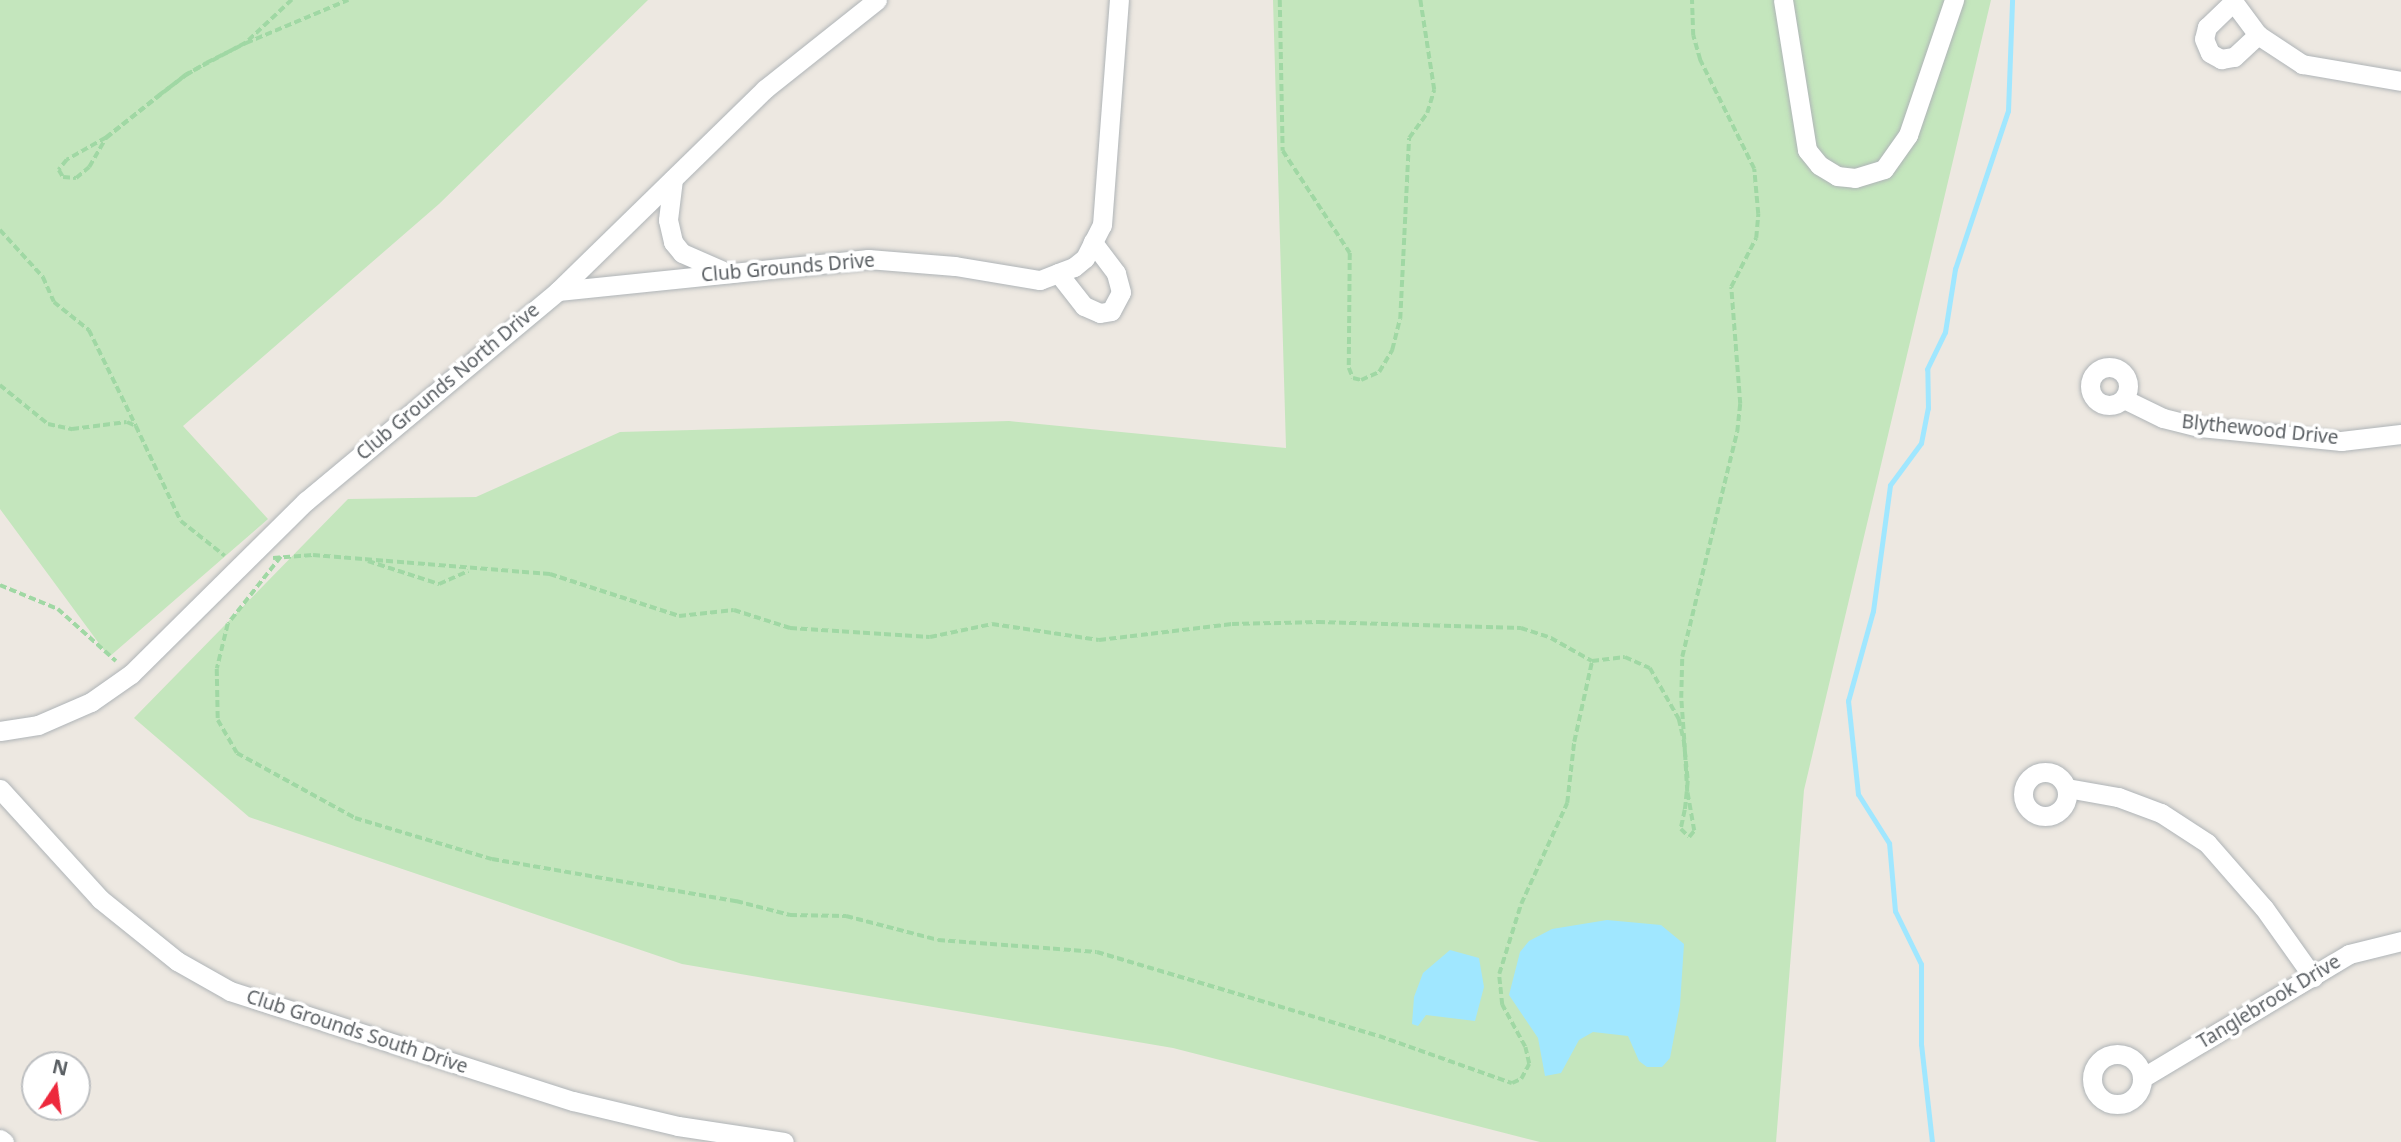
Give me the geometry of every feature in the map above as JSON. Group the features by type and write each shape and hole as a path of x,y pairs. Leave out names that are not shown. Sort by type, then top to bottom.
{"street":[{"name":"Club Grounds North Drive","path":"0,732 38,725 91,702 131,674 306,501 558,291 765,89 877,0"},
{"name":"Club Grounds Drive","path":"558,291 724,271 867,259 955,266 1040,280 1081,263 1102,225 1119,0"},
{"path":"1783,0 1807,150 1819,166 1836,176 1854,178 1884,169 1908,135 1954,0"},
{"path":"2258,35 2234,57 2210,53 2204,39 2207,27 2232,1 2258,35 2302,64 2401,81"},
{"path":"673,178 668,220 673,242 692,259 724,271"},
{"path":"1058,273 1084,306 1100,313 1111,311 1121,292 1116,273 1093,242"},
{"name":"Blythewood Drive","path":"2124,399 2163,418 2200,427 2341,441 2401,434"},
{"path":"2067,788 2118,797 2161,813 2207,843 2264,908 2313,976"},
{"name":"Club Grounds South Drive","path":"0,789 100,899 177,961 230,991 573,1101 678,1126 784,1142"},
{"name":"Tanglebrook Drive","path":"2142,1078 2348,954 2401,942"},
{"path":"0,1139 4,1142"}],"path":[{"path":"246,43 292,0"},
{"path":"106,138 89,167 76,178 62,177 59,170 67,160 106,138 186,75 246,43 348,0"},
{"path":"1280,0 1283,151 1350,253 1349,368 1353,378 1361,380 1379,372 1392,350 1400,319 1409,138 1427,113 1434,90 1420,0"},
{"path":"1687,792 1681,829 1689,837 1694,831 1687,792 1682,657 1740,404 1731,287 1756,238 1758,214 1754,169 1700,60 1693,36 1692,0"},
{"path":"0,230 43,277 54,302 89,330 181,521 239,570"},
{"path":"0,385 48,424 72,429 127,422 136,426"},
{"path":"282,557 240,605 225,633 215,690 218,720 237,753 355,818 492,859 736,901 790,915 846,916 949,942 1097,952 1379,1036 1512,1083 1521,1079 1529,1064 1525,1047 1502,1005 1499,974 1521,904 1567,803 1574,742 1592,660"},
{"path":"268,558 366,560 469,570 550,574 669,614 695,616 734,610 790,628 930,637 992,624 1100,640 1256,624 1502,626 1551,638 1592,660 1625,657 1650,668 1679,719 1684,740"},
{"path":"366,560 439,584 469,570"},
{"path":"0,585 58,609 131,674"}],"green space":[{"path":"0,0 648,0 439,204 183,426 268,519 109,657 0,509"},
{"path":"1273,0 1991,0 1804,790 1776,1142 1540,1142 1173,1048 682,964 249,817 134,718 348,499 476,497 620,432 1009,421 1286,448"}],"water":[{"path":"1607,920 1661,925 1684,944 1680,1005 1670,1058 1662,1067 1647,1067 1639,1061 1628,1036 1593,1032 1579,1040 1561,1073 1545,1076 1538,1038 1509,995 1520,952 1529,941 1552,929"},
{"path":"1450,950 1479,958 1484,987 1475,1021 1426,1015 1418,1026 1412,1024 1414,997 1423,973"}],"waterway":[{"path":"1932,1142 1921,1044 1921,964 1895,911 1889,843 1858,794 1848,701 1873,611 1890,485 1921,443 1928,408 1927,369 1945,332 1955,269 2008,111 2012,0"}]}
